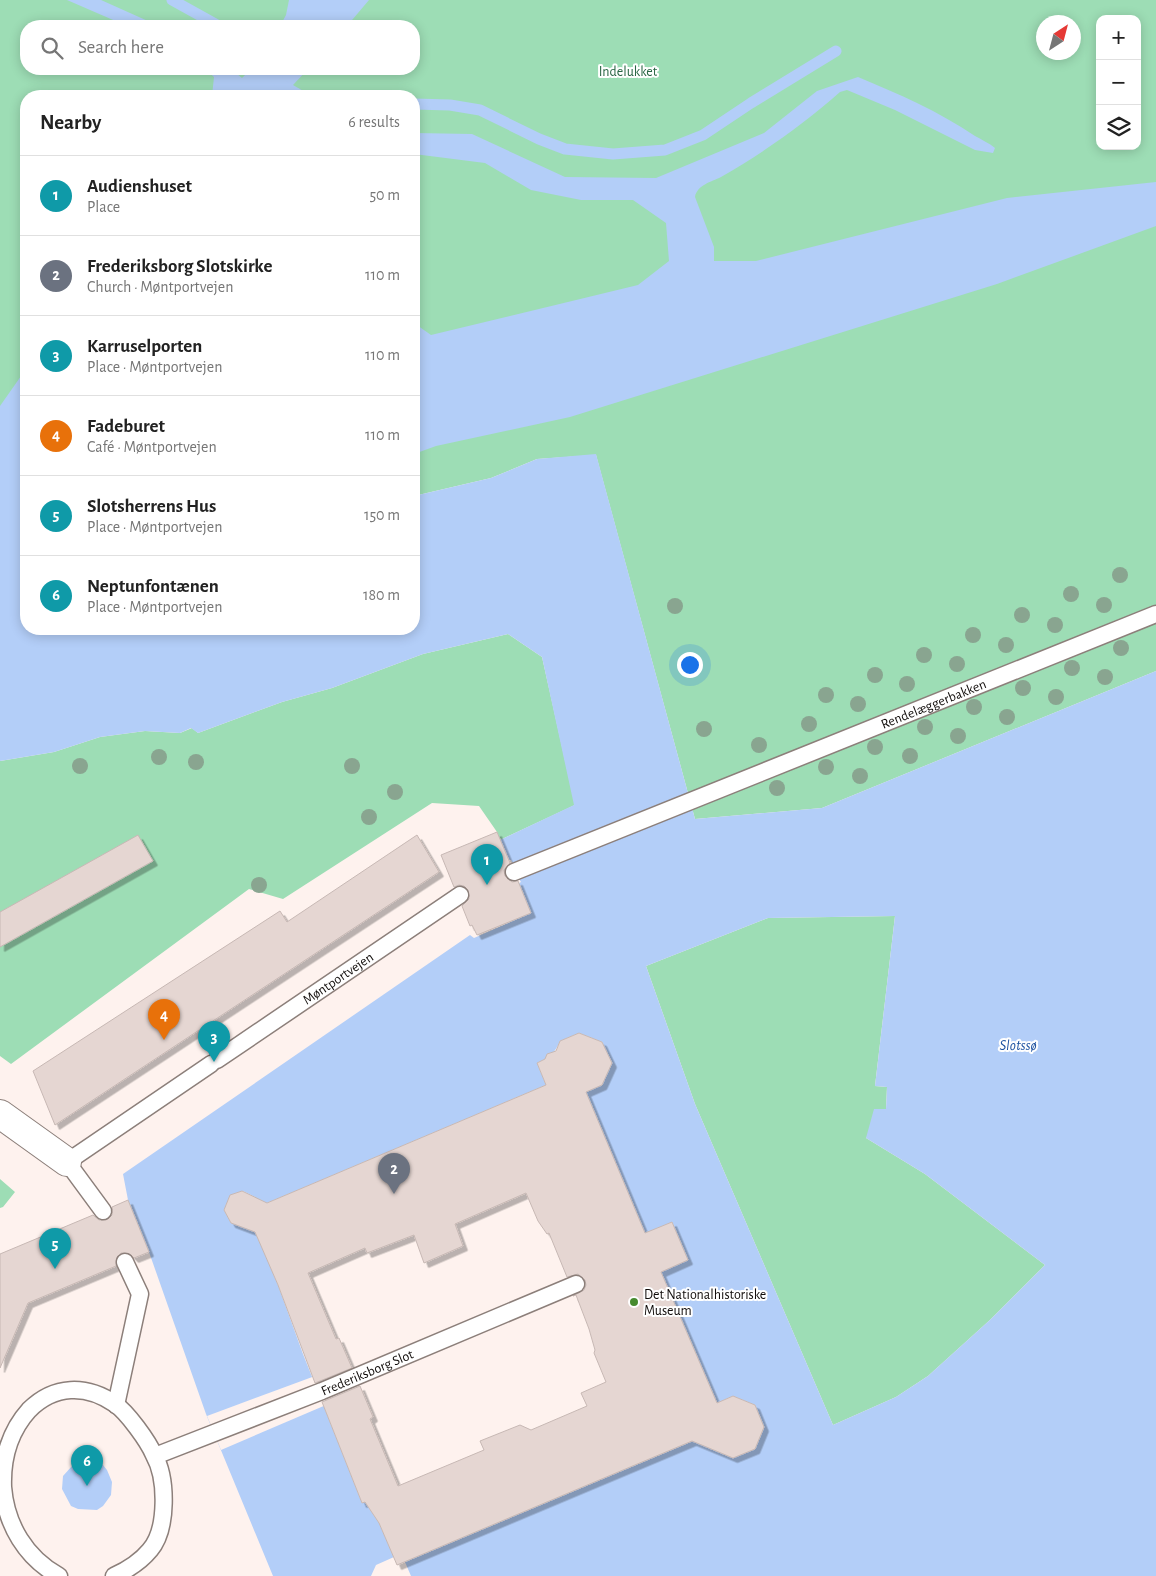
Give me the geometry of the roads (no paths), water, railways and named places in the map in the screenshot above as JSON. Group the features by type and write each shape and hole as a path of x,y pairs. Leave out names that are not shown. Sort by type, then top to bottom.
{"street":[{"path":"0,1114 67,1162"}],"lane":[{"name":"Rendelæggerbakken","path":"514,872 1156,614"},
{"name":"Møntportvejen","path":"67,1162 460,895"},
{"path":"67,1162 103,1210"},
{"path":"116,1404 140,1294 125,1262"},
{"name":"Frederiksborg Slot","path":"155,1456 322,1391 576,1284"},
{"path":"59,1576 34,1559 5,1523 4,1461 9,1441 24,1416 39,1400 54,1393 75,1389 95,1394 116,1404 136,1427 155,1456 162,1481 163,1508 161,1529 151,1549 136,1563 114,1576"}],"water":[{"path":"67,0 101,0 146,20 113,20"},
{"path":"289,0 369,0 352,20 283,20"},
{"path":"212,75 238,75 242,78 245,75 302,75 290,90 213,90 214,77"},
{"path":"858,77 933,111 995,148 993,153 975,150 895,110 847,90 840,92 798,127 768,148 721,177 705,184 698,190 695,197 714,247 714,261 756,261 1007,198 1156,182 1156,226 997,284 570,417 436,446 420,452 420,327 431,335 638,285 669,261 666,223 633,200 581,200 531,190 485,163 420,155 420,133 472,134 565,177 656,178 764,133 817,91"},
{"name":"Slotssø","path":"20,378 20,635 420,635 420,495 491,478 537,459 596,454 695,819 822,808 1156,671 1156,1576 411,1576 405,1562 705,1436 711,1449 733,1458 755,1449 764,1428 755,1405 733,1396 717,1403 661,1272 688,1260 672,1222 645,1234 585,1092 602,1085 611,1062 602,1042 579,1033 560,1041 551,1055 537,1063 546,1085 260,1206 255,1197 243,1191 230,1196 224,1210 231,1223 243,1227 252,1224 278,1285 362,1503 365,1502 379,1523 394,1557 376,1565 371,1576 273,1576 206,1414 149,1252 128,1200 123,1174 470,935 474,938 531,913 519,883 521,882 519,879 517,880 511,865 513,864 509,860 500,840 574,805 542,657 508,634 423,654 332,688 282,702 198,733 191,728 180,733 145,731 100,737 54,752 0,761 0,406","holes":["895,916 875,1086 887,1087 886,1109 874,1109 866,1138 925,1174 1045,1265 991,1319 928,1376 896,1397 833,1425 695,1104 646,966 768,918"]},
{"path":"84,1460 103,1465 112,1482 111,1495 103,1506 97,1510 78,1509 71,1506 62,1489 63,1476 77,1462"}],"waterway":[{"path":"172,0 208,20"},
{"path":"420,104 450,105 480,110 539,139 565,149 613,154 665,150 703,135 836,51"},
{"path":"273,75 282,85 291,90"}],"place":[{"name":"Audienshuset","path":"487,885"},
{"name":"Fadeburet","path":"164,1040"},
{"name":"Karruselporten","path":"214,1062"},
{"name":"Frederiksborg Slotskirke","path":"394,1194"},
{"name":"Slotsherrens Hus","path":"55,1269"},
{"name":"Det Nationalhistoriske Museum","path":"634,1302"},
{"name":"Neptunfontænen","path":"87,1486"}],"park label":[{"name":"Indelukket","path":"628,71"}]}
